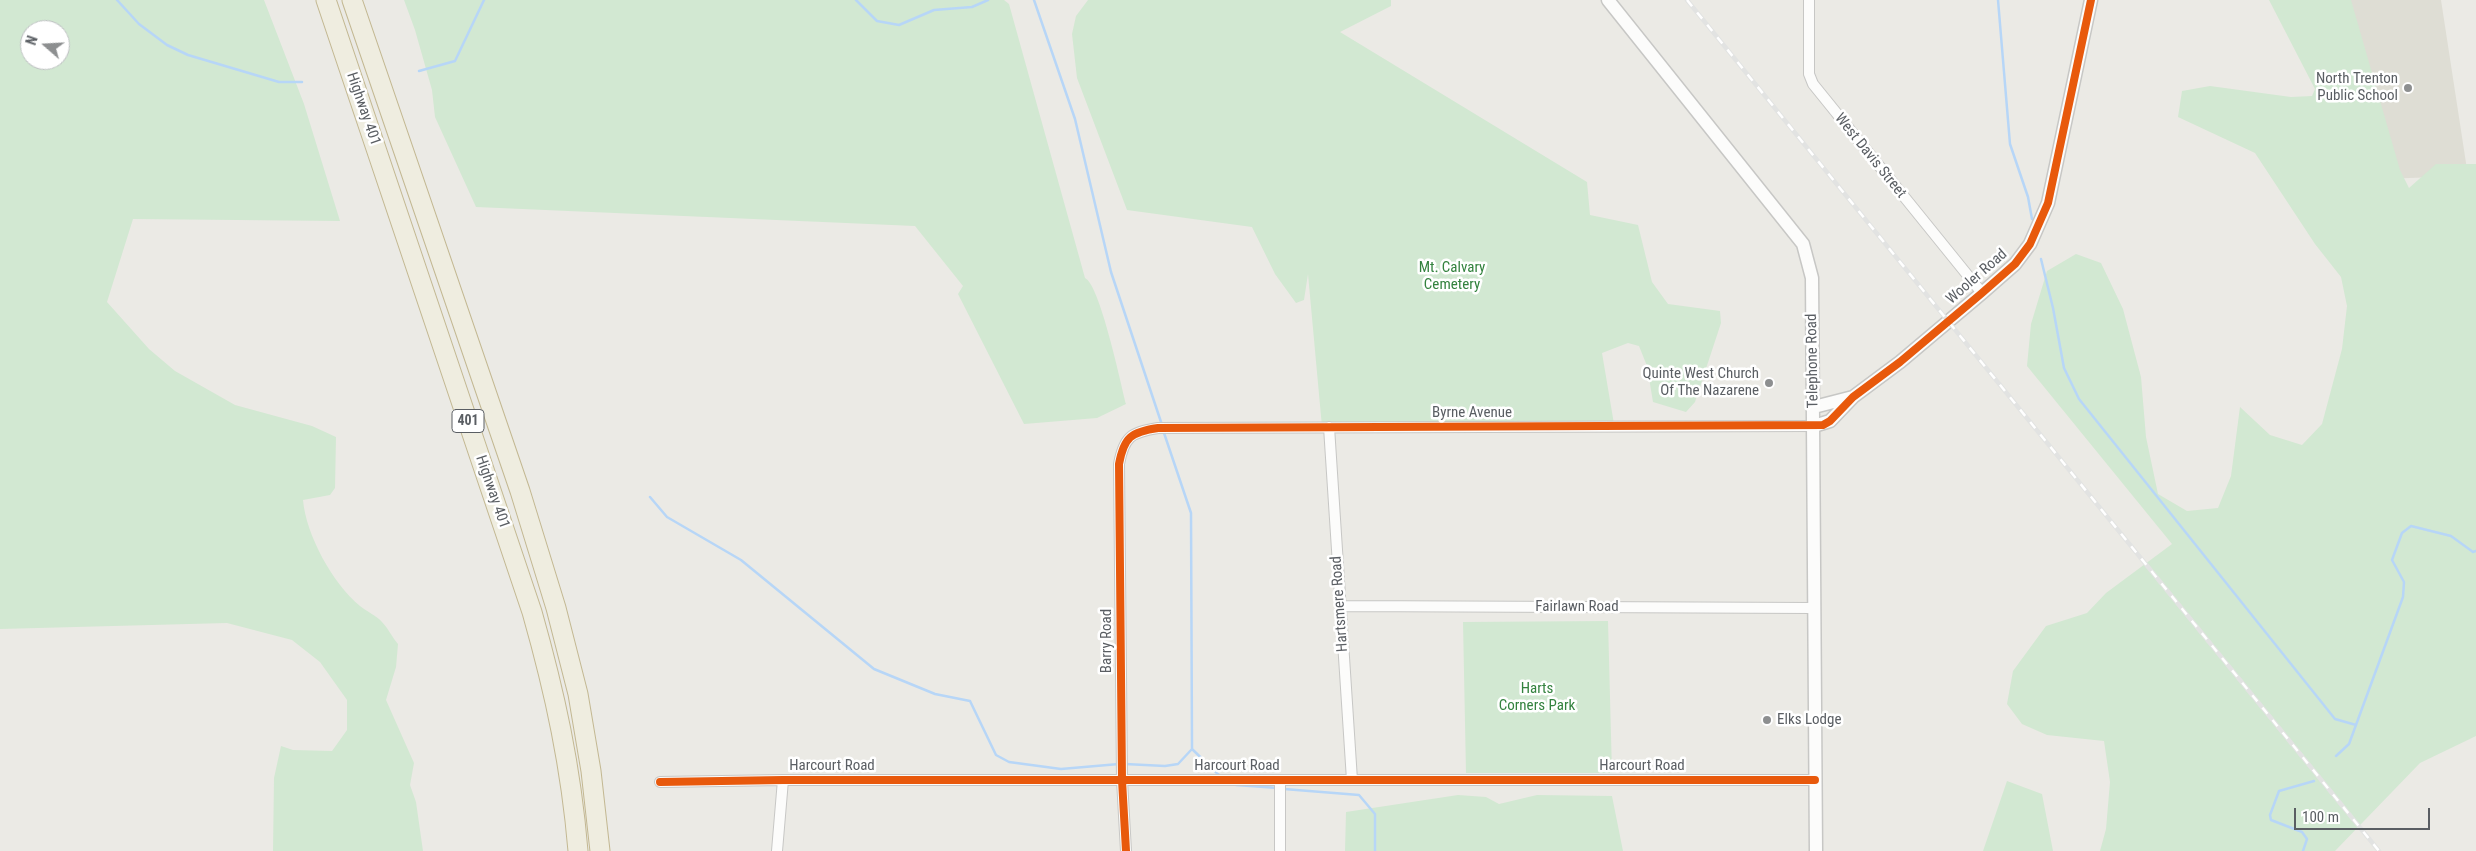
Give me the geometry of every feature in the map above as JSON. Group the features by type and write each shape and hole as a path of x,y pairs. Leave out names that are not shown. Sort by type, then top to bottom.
{"highway":[{"name":"Highway 401","path":"326,0 532,612 554,688 573,796 578,851"},
{"name":"Highway 401","path":"352,0 520,491 556,608 578,694 591,771 600,851"}],"street":[{"name":"Telephone Road","path":"1608,0 1803,244 1812,278 1816,851"},
{"name":"West Davis Street","path":"1809,0 1809,74 1813,84 1982,294"},
{"name":"Wooler Road","path":"1814,426 1830,422 1852,397 1900,362 1982,294 2021,256 2035,234 2045,209 2091,0"},
{"name":"Wooler Road","path":"1814,407 1852,397"},
{"name":"Byrne Avenue","path":"1132,435 1140,430 1158,428 1814,426"},
{"name":"Hartsmere Road","path":"1329,427 1352,780"},
{"name":"Barry Road","path":"1126,851 1122,780 1119,464 1123,445 1132,435"},
{"name":"Fairlawn Road","path":"1340,606 1813,608"},
{"name":"Harcourt Road","path":"660,782 784,780 1815,780"},
{"path":"777,851 784,780"},
{"path":"1280,780 1280,851"}],"shaded area":[{"name":"North Trenton Public School","path":"2345,0 2441,0 2468,176 2380,179"}],"green space":[{"path":"0,0 264,0 304,104 340,221 133,219 107,302 149,349 175,371 235,405 312,426 336,437 335,488 330,495 303,500 305,514 322,558 340,585 360,606 380,620 398,644 396,667 386,700 414,763 410,785 416,802 423,851 273,851 274,778 281,746 293,750 332,751 347,730 347,700 320,662 292,640 227,623 0,629"},
{"path":"404,0 1004,0 1009,4 1085,278 1091,285 1103,316 1126,404 1097,418 1024,424 958,294 963,286 915,226 476,207 435,117 432,90 415,30"},
{"name":"Mt. Calvary Cemetery","path":"1088,0 1391,0 1391,6 1340,32 1587,182 1590,215 1638,225 1652,282 1668,304 1720,311 1721,323 1695,402 1686,412 1653,402 1647,366 1639,346 1628,343 1602,353 1614,424 1322,427 1308,274 1304,300 1296,303 1275,274 1252,227 1127,210 1077,78 1072,34 1076,16"},
{"path":"2269,0 2351,0 2400,170 2409,188 2436,164 2476,164 2476,736 2420,763 2335,851 2100,851 2106,829 2110,782 2104,741 2047,735 2022,724 2007,704 2013,671 2046,626 2087,613 2106,593 2172,544 2027,366 2031,324 2047,271 2076,254 2101,263 2123,309 2141,377 2146,437 2158,494 2187,511 2218,508 2231,476 2240,407 2270,435 2302,445 2322,424 2342,349 2347,306 2341,277 2315,244 2255,153 2178,117 2182,91 2210,86 2291,97 2312,96 2315,89"},
{"name":"Harts Corners Park","path":"1608,621 1612,773 1466,773 1463,622"},
{"path":"2007,781 2042,794 2053,851 1983,851"},
{"path":"1458,795 1486,797 1499,804 1537,795 1612,796 1623,851 1345,851 1346,812"}],"waterway":[{"path":"117,0 139,24 167,45 188,55 279,82 302,82"},
{"path":"419,71 455,61 484,0"},
{"path":"856,0 877,21 899,25 934,10 972,7 988,0"},
{"path":"1034,0 1075,119 1111,272 1162,425"},
{"path":"1998,0 2010,144 2028,197 2032,219"},
{"path":"2041,259 2053,308 2064,368 2079,399 2335,719 2356,725"},
{"path":"1125,764 1165,766 1178,764 1192,749 1191,513 1163,430"},
{"path":"650,497 667,517 741,560 874,669 935,694 970,701 996,755 1009,762 1061,769 1119,764"},
{"path":"2336,756 2349,744 2403,597 2404,582 2392,560 2402,533 2411,526 2451,536 2473,552 2476,551"},
{"path":"1192,749 1221,777"},
{"path":"2303,851 2307,839 2302,832 2271,820 2270,815 2279,791 2314,781"},
{"path":"1236,785 1278,788"},
{"path":"1284,789 1359,795 1375,814 1375,851"}],"railway":[{"path":"1687,0 2379,851"}],"cycle path":[{"path":"1126,851 1122,780 1119,464 1123,448 1130,437 1158,428 1823,425 1830,421 1853,397 1900,362 1982,293 2015,264 2030,244 2048,203 2091,0"},
{"path":"660,782 783,780 1815,780"}],"place":[{"name":"North Trenton Public School","path":"2408,88"},
{"name":"Quinte West Church Of The Nazarene","path":"1769,383"},
{"name":"Elks Lodge","path":"1767,720"}]}
